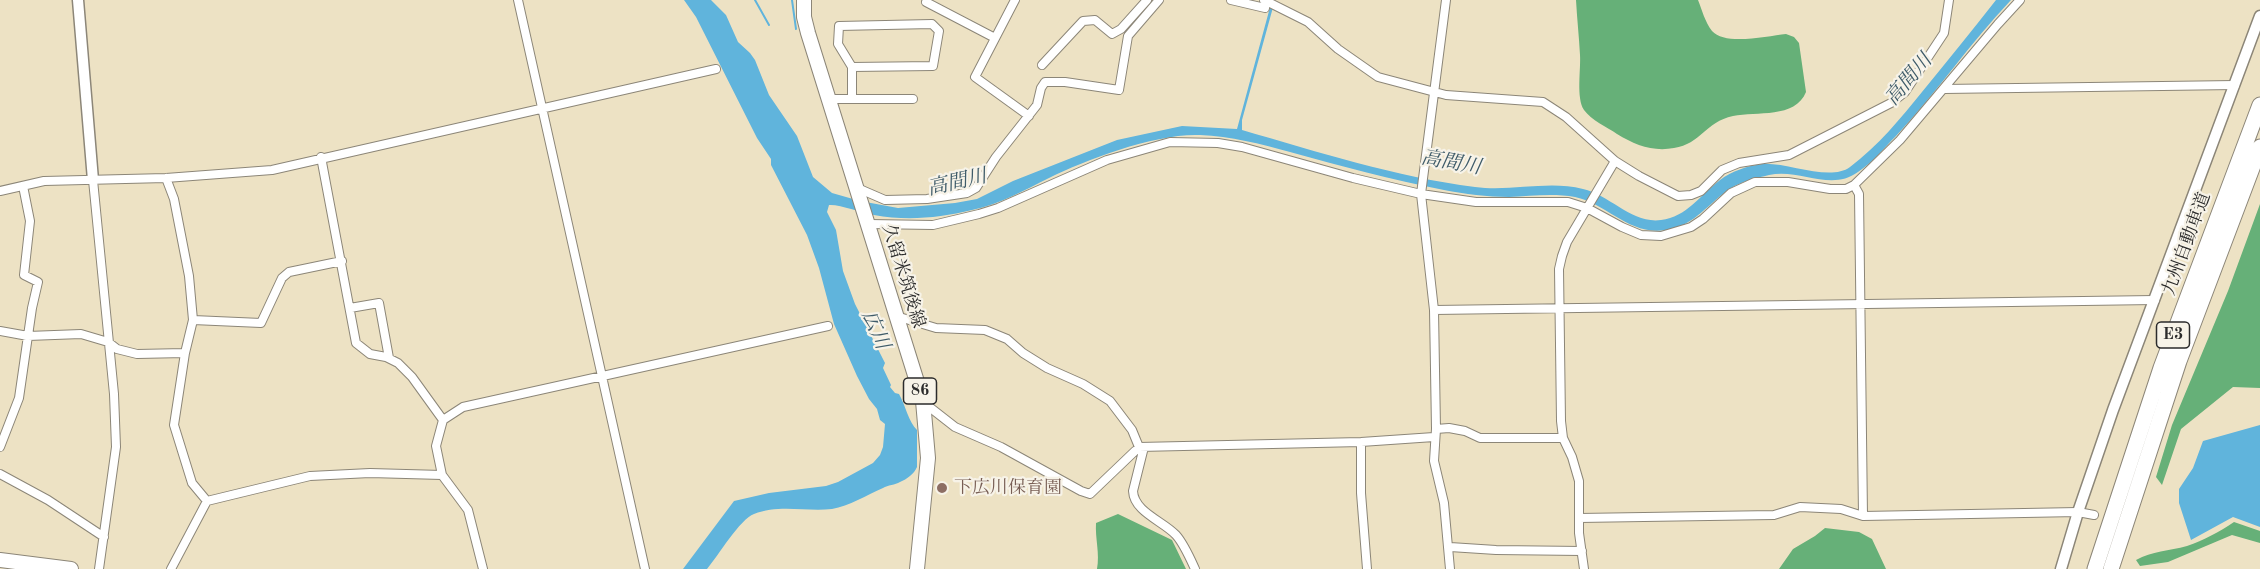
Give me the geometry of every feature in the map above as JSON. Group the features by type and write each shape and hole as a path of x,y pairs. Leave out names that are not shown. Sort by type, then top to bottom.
{"highway":[{"name":"九州自動車道","path":"2095,569 2161,368 2260,105"},
{"name":"九州自動車道","path":"2111,569 2180,361 2260,147"}],"main road":[{"name":"久留米筑後線","path":"804,0 804,17 923,401 928,458 917,569"},
{"path":"0,560 71,569"}],"street":[{"path":"78,0 114,394 116,447 99,569"},
{"path":"518,0 645,569"},
{"path":"1015,0 975,76 1029,116"},
{"path":"1042,65 1083,21 1095,20 1112,34 1121,29 1147,0"},
{"path":"857,191 885,200 927,199 968,194 976,188 996,157 1037,105 1041,88 1045,82 1065,82 1119,90 1128,36 1159,0"},
{"path":"1231,0 1265,8 1268,1 1308,22 1338,49 1378,77 1446,95 1543,102 1566,117 1615,161 1678,196 1701,191 1722,170 1739,163 1789,155 1891,103 1905,92 1944,33 1949,0"},
{"path":"1446,0 1421,194 1434,310 1434,461 1444,503 1450,547 1450,569"},
{"path":"868,222 933,225 979,214 998,208 1107,160 1170,142 1218,143 1242,147 1421,194 1476,202 1568,202 1588,206 1622,227 1641,235 1661,236 1691,227 1731,193 1755,182 1788,182 1830,189 1846,189 1854,185 1900,140 2020,0"},
{"path":"926,2 995,38"},
{"path":"2061,569 2078,513 2260,16"},
{"path":"852,67 933,66 939,31 932,24 839,26 838,44 852,67 852,99"},
{"path":"0,191 45,181 166,178 272,170 321,157 716,69"},
{"path":"1944,89 2235,85"},
{"path":"829,99 913,99"},
{"path":"321,157 356,343 370,354 389,358 398,363 412,377 443,420"},
{"path":"1584,569 1579,518 1579,482 1563,438 1561,421 1559,269 1562,256 1615,161"},
{"path":"166,178 174,198 189,276 193,320 185,353 174,425 192,483 207,501"},
{"path":"1854,185 1859,194 1863,516"},
{"path":"0,447 19,398 38,282 24,275 30,221 23,186"},
{"path":"193,320 261,323 282,278 290,272 342,261"},
{"path":"1434,310 2155,300"},
{"path":"350,308 379,303 389,358"},
{"path":"896,316 936,328 986,330 1007,339 1023,353 1047,368 1083,384 1110,401 1132,430 1139,447 1361,442 1435,433 1449,428 1465,431 1480,438 1563,438"},
{"path":"483,569 468,510 442,475 436,446 443,420 463,407 828,326"},
{"path":"0,331 28,336 81,334 108,342 117,349 137,354 185,353"},
{"path":"923,401 955,428 1001,447 1090,494 1135,452"},
{"path":"1361,442 1361,493 1367,569"},
{"path":"1144,447 1133,497 1137,505 1178,537 1195,569"},
{"path":"171,569 207,501 310,476 370,473 442,475"},
{"path":"0,474 48,500 104,537"},
{"path":"1579,518 1774,515 1800,507 1841,509 1863,516 2078,513 2094,515"},
{"path":"1450,547 1582,551"}],"green space":[{"path":"1576,0 1698,0 1707,24 1718,36 1736,39 1786,34 1794,37 1799,43 1806,92 1801,101 1784,110 1724,119 1683,146 1659,149 1637,144 1595,120 1584,110 1579,91 1580,55"},
{"path":"2260,204 2260,388 2233,387 2181,429 2162,485 2156,477 2172,425 2228,291"},
{"path":"1118,514 1172,540 1186,569 1097,569 1096,523"},
{"path":"2234,522 2260,531 2260,543 2232,535 2168,562 2140,566 2136,560 2154,553 2193,544"},
{"path":"1825,528 1859,532 1872,539 1886,569 1779,569 1793,549"}],"water":[{"path":"684,0 711,0 726,15 738,42 755,60 769,95 797,136 813,177 832,193 860,201 898,208 977,199 1013,181 1117,140 1182,126 1237,129 1272,0 1275,0 1242,120 1242,130 1357,163 1445,183 1489,188 1556,186 1583,189 1593,192 1640,218 1661,220 1678,215 1725,177 1751,166 1772,164 1831,173 1850,167 1880,141 1897,122 1996,0 2011,0 1911,119 1878,155 1858,172 1848,178 1837,180 1780,174 1740,183 1723,194 1694,219 1666,230 1653,231 1641,228 1575,197 1550,195 1501,197 1460,193 1386,177 1268,146 1200,135 1164,138 1123,149 1065,171 1002,200 960,213 923,218 899,218 829,205 827,212 836,230 843,271 855,304 885,363 883,368 890,387 899,394 917,430 917,467 903,481 838,508 773,509 754,514 736,530 707,569 683,569 734,501 838,482 873,463 880,455 885,424 880,420 877,409 857,376 834,324 819,268 807,235 771,165 771,159 757,138 696,17"},
{"path":"2260,425 2260,527 2233,517 2191,540 2179,503 2179,489 2193,468 2203,441"}],"waterway":[{"path":"755,0 769,25"},
{"path":"792,0 796,29"}],"place":[{"name":"下広川保育園","path":"942,488"}],"water label":[{"name":"高間川","path":"1909,80"},
{"name":"高間川","path":"1451,163"},
{"name":"高間川","path":"957,183"},
{"name":"広川","path":"875,330"}]}
